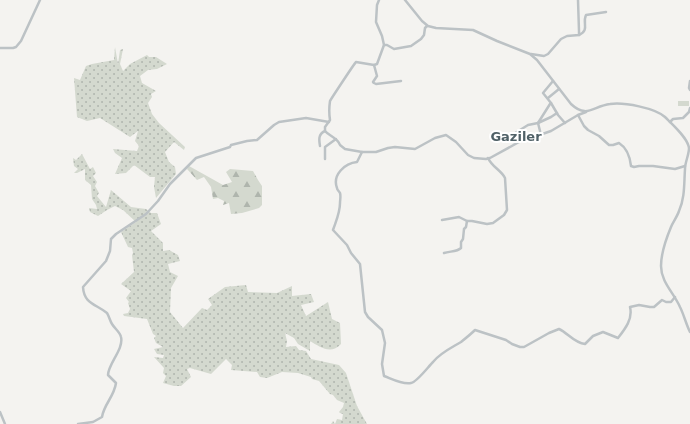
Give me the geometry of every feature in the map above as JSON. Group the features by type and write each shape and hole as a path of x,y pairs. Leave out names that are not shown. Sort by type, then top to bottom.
{"street":[{"path":"0,48 16,47 21,40 40,0"},
{"path":"374,65 376,64 384,45 376,22 377,5 379,0"},
{"path":"405,0 427,26 436,28 473,30 530,54 544,56 548,54 561,39 567,36 583,33 585,30 584,17 586,15 606,12"},
{"path":"578,0 578,35"},
{"path":"384,45 394,49 411,46 424,35 425,28 427,26"},
{"path":"530,54 537,60 577,110 588,111"},
{"path":"320,146 320,134 325,131 325,128 330,120 330,100 354,64 356,62 374,65"},
{"path":"374,65 377,76 374,83 402,81"},
{"path":"553,81 544,93 565,123"},
{"path":"690,81 690,90"},
{"path":"548,98 559,89"},
{"path":"541,135 538,123 551,103"},
{"path":"325,131 336,139 345,149 362,152 376,152 396,147 415,149 435,138 446,135 456,142 468,156 486,159 519,142 551,131 578,115 609,104 626,104 658,112 686,139 689,149 685,166 685,188 683,198 680,210 670,228 665,243 661,267 662,274 680,306 690,332"},
{"path":"670,122 673,119 683,118 689,112 690,108"},
{"path":"573,118 577,110"},
{"path":"519,142 513,142 512,135 528,125 538,123 557,113"},
{"path":"578,115 588,130 599,136 609,145 619,143 622,145 630,157 631,166 653,166 674,169 685,166"},
{"path":"78,424 93,422 102,417 103,410 115,389 116,383 108,375 108,371 119,349 121,337 113,326 108,314 94,306 86,298 83,287 106,261 110,251 111,239 146,214 158,201 170,184 196,158 230,147 231,145 257,140 279,122 306,118 329,122"},
{"path":"325,159 325,147 336,139"},
{"path":"362,152 357,162 339,171 337,176 336,183 340,194 340,204 339,213 333,230 347,245 351,253 360,264 365,312 368,317 382,330 385,343 382,364 384,376 397,382 411,383 418,380 421,374 434,360 475,330 506,340 520,347 524,347 548,333 559,329 580,343 585,344 593,336 603,332 618,338 628,325 631,313 630,307 639,305 654,307 662,300 671,302 675,298"},
{"path":"442,220 459,217 467,222 472,221 487,224 493,223 504,215 507,210 505,178 503,173 492,165 488,158"},
{"path":"444,253 451,250 460,250 464,229 467,222"},
{"path":"0,412 5,424"}],"green space":[{"path":"115,47 118,64 120,50 123,49 120,64 123,71 130,64 147,55 149,57 156,57 167,64 157,69 148,70 140,76 142,83 156,91 151,94 152,97 148,103 152,114 159,123 185,147 184,150 174,142 165,152 169,162 175,167 176,174 156,198 154,187 155,177 150,177 134,165 126,173 115,174 122,158 115,153 113,149 137,151 139,146 135,141 138,131 130,137 100,118 87,121 77,117 74,78 80,80 86,66 114,60"},
{"path":"678,101 689,101 689,106 678,106"},
{"path":"82,154 90,169 93,167 96,173 93,176 97,182 95,186 99,193 97,196 106,207 111,190 131,207 146,209 151,213 157,213 161,224 151,231 163,243 163,251 169,250 178,255 180,261 168,264 170,272 178,276 171,288 170,312 183,328 202,308 207,310 212,305 208,299 225,287 246,285 248,292 277,293 292,286 292,296 311,294 314,302 301,305 306,316 328,302 332,319 340,323 341,344 333,349 326,349 310,341 310,351 298,344 294,338 285,333 287,341 286,347 296,346 299,350 306,351 311,359 339,365 346,373 357,406 367,424 335,424 337,419 342,420 343,414 339,412 344,403 337,400 330,394 319,381 298,373 282,372 267,378 260,377 257,372 231,370 232,365 226,359 211,374 190,368 187,369 191,377 181,386 163,383 166,376 163,373 164,368 154,357 163,358 164,355 157,354 154,349 163,347 156,343 154,338 156,336 153,334 147,319 124,316 123,314 128,313 130,309 129,302 126,298 131,291 121,284 134,272 132,248 128,247 121,232 136,222 123,210 115,206 98,216 90,212 89,208 97,209 92,199 91,185 85,180 85,169 74,173 78,169 74,166 73,158 76,160"},
{"path":"189,166 223,185 232,182 226,172 230,169 253,171 262,186 262,205 259,208 242,213 231,214 229,203 223,205 224,201 218,198 213,199 211,187 204,177 197,180 187,169"}],"district":[{"name":"Gaziler","path":"516,136"}]}
